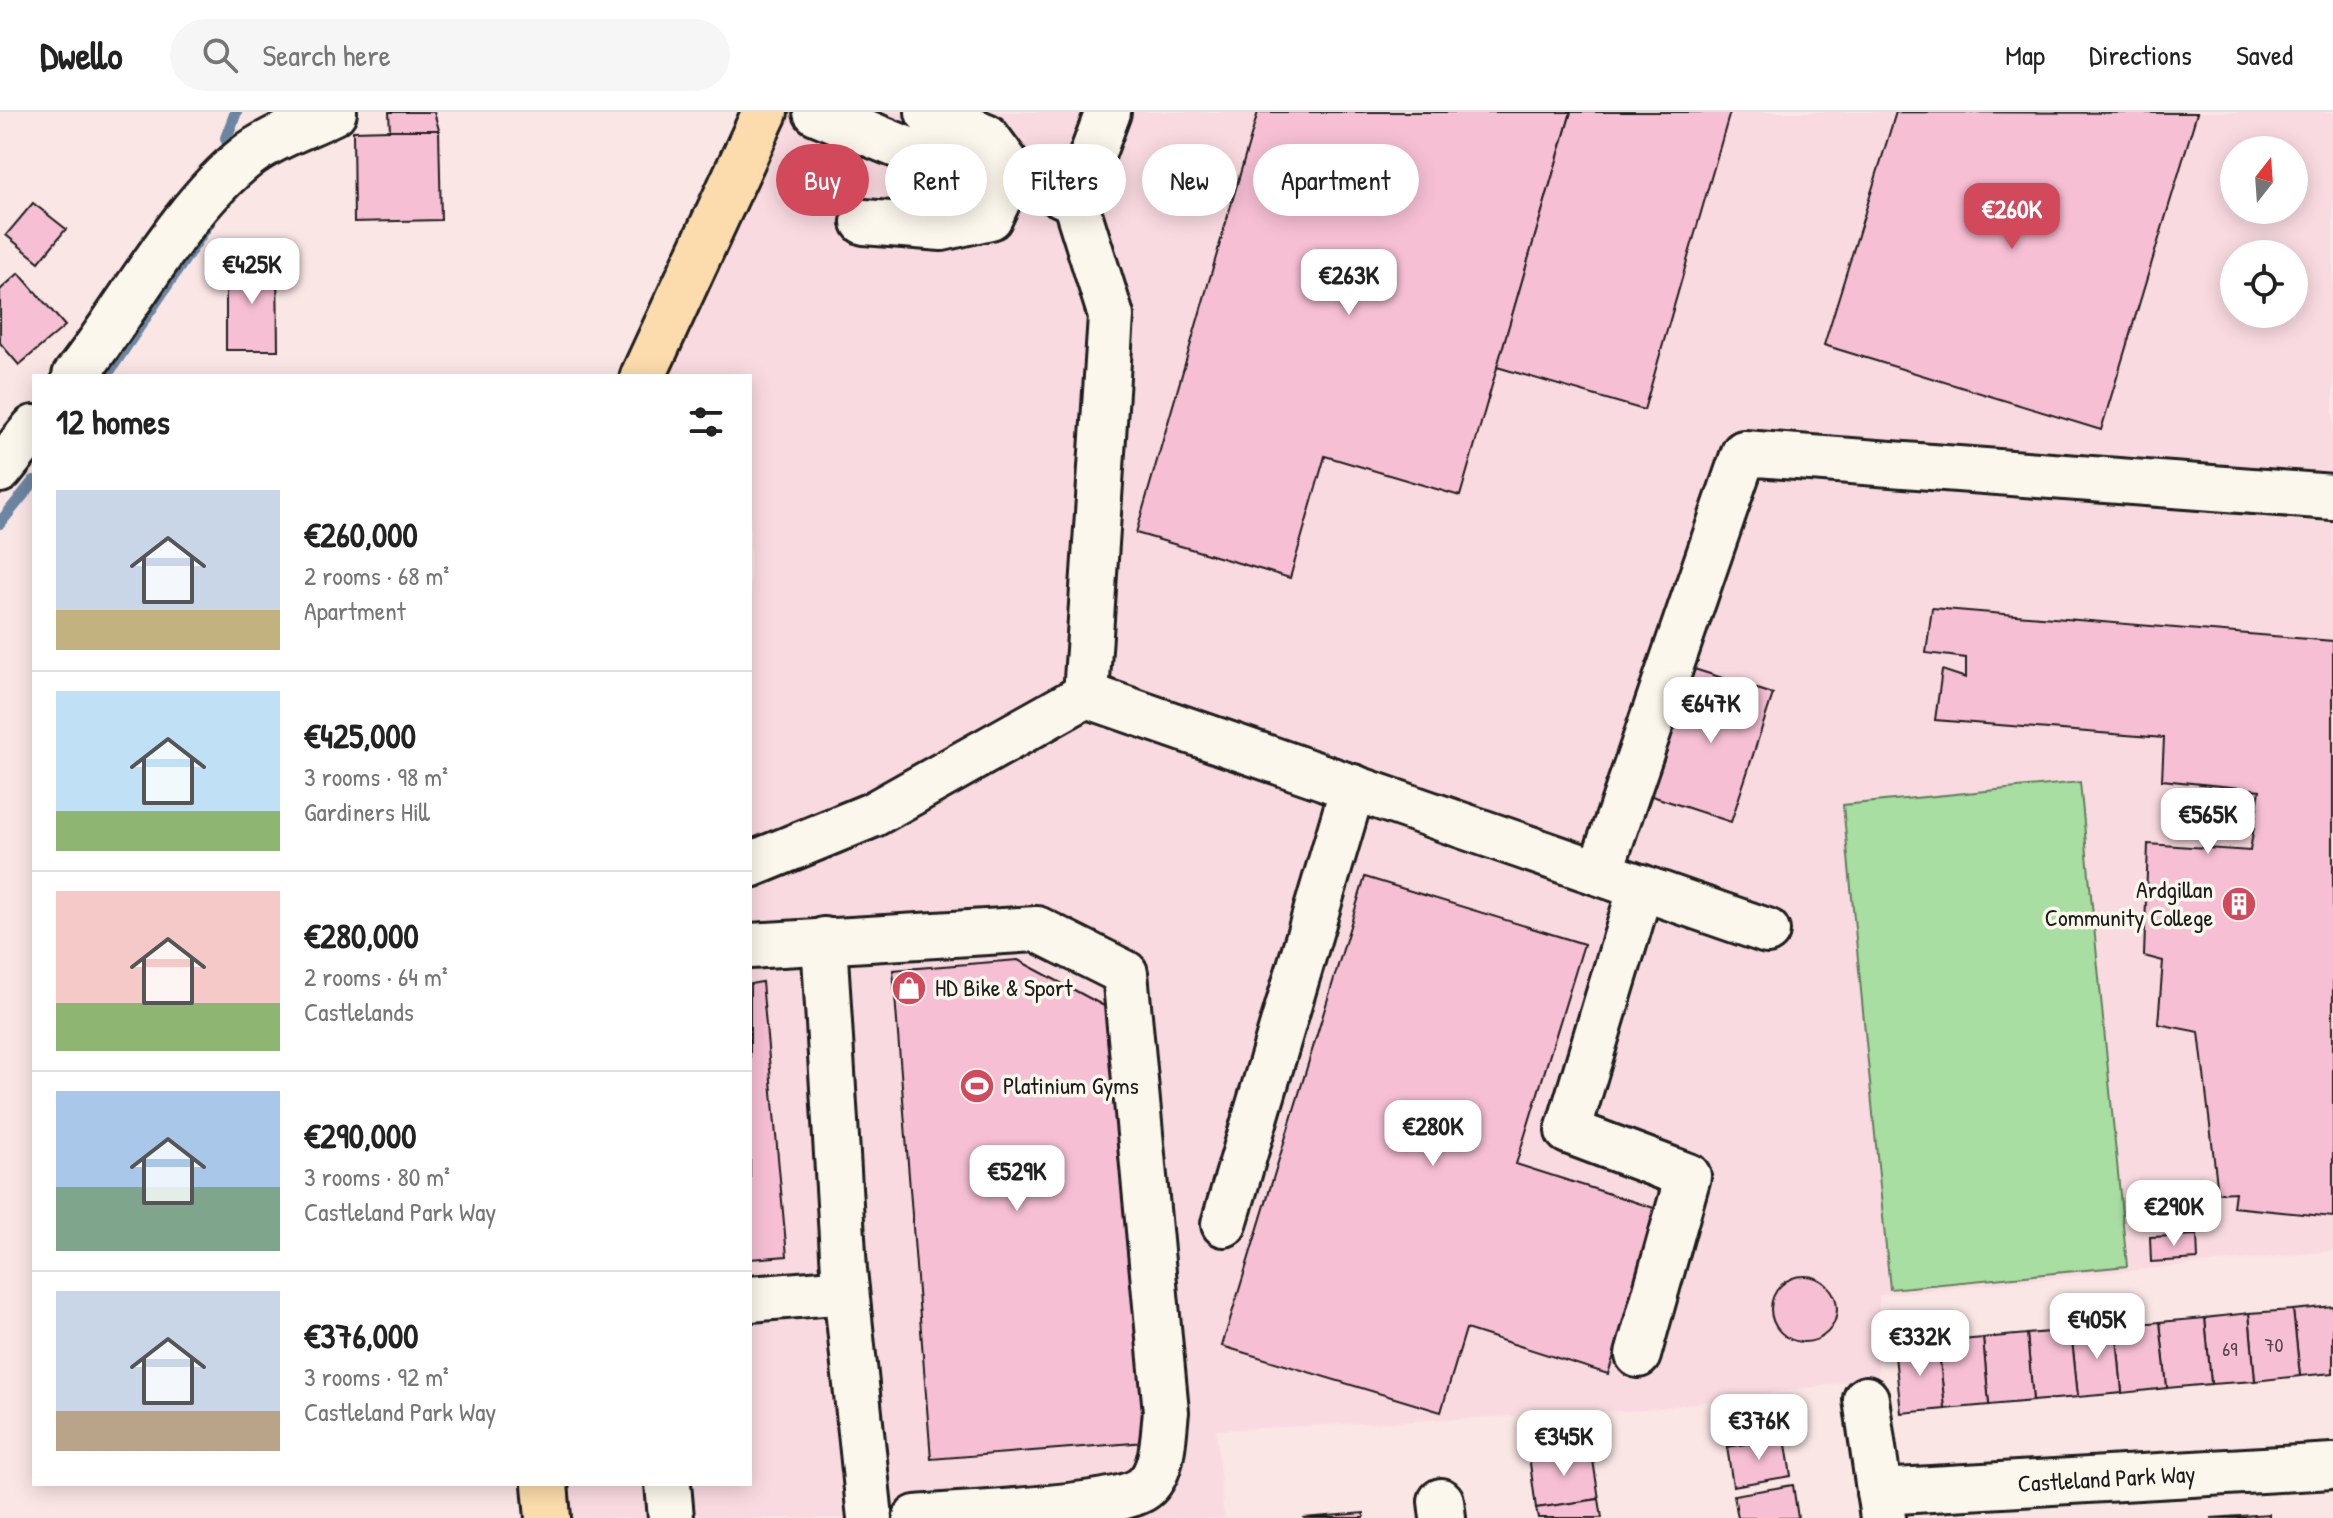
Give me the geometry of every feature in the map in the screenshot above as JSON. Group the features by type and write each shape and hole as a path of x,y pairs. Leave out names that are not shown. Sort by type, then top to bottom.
{"main road":[{"path":"644,374 765,112"},
{"path":"545,1486 548,1518"}],"street":[{"path":"76,374 184,225 237,165 334,112"},
{"path":"816,112 979,179 1003,173"},
{"path":"928,112 986,136 1003,159"},
{"path":"1096,144 1108,112"},
{"path":"864,222 942,228 990,217 1003,190"},
{"path":"1080,216 1111,316 1086,695"},
{"path":"0,470 32,430"},
{"path":"1600,872 1744,453 2333,497"},
{"path":"752,864 872,815 1086,695 1767,931"},
{"path":"1224,1224 1353,787"},
{"path":"1638,1355 1688,1176 1568,1131 1641,887"},
{"path":"752,946 1037,929 1125,973 1166,1412 1161,1457 1145,1488 1113,1501 916,1518"},
{"path":"824,940 846,1291 870,1518"},
{"path":"752,1299 846,1291"},
{"name":"Castleland Park Way","path":"1866,1399 1881,1505 2333,1466"},
{"path":"668,1486 671,1518"}],"shaded area":[{"path":"765,112 2333,112 2333,1251 1879,1295 1878,1378 1645,1410 1216,1430 1224,1518 548,1518 545,1486 752,1486 752,374 644,374"}],"green space":[{"path":"2080,782 2127,1266 1890,1289 1843,805"}],"building":[{"path":"389,112 434,112 439,130 390,130"},
{"path":"1258,112 1571,112 1460,496 1325,456 1290,578 1136,533 1228,216 1237,216 1237,184"},
{"path":"1571,112 1730,112 1644,410 1497,367"},
{"path":"1896,112 2197,113 2101,430 1824,345"},
{"path":"439,130 441,220 354,222 353,131"},
{"path":"33,203 66,229 39,262 6,235"},
{"path":"226,261 277,261 278,350 226,350"},
{"path":"19,273 65,326 19,365 0,343 0,290"},
{"name":"Ardgillan Community College","path":"1932,608 2333,641 2333,1217 2233,1207 2235,1192 2218,1193 2199,1032 2158,1024 2163,961 2144,956 2148,844 2250,851 2260,790 2162,780 2164,738 1935,720 1942,670 1966,678 1966,658 1926,653"},
{"path":"1691,668 1773,694 1731,822 1649,795"},
{"path":"1365,877 1584,944 1516,1164 1660,1210 1608,1374 1466,1329 1441,1412 1222,1346"},
{"path":"1018,960 1106,1007 1146,1442 931,1459 893,970"},
{"path":"762,982 787,1256 752,1259 752,984"},
{"path":"2197,1235 2198,1259 2151,1262 2150,1237"},
{"path":"1804,1276 1817,1278 1827,1286 1835,1296 1835,1322 1827,1332 1817,1340 1804,1342 1791,1340 1781,1332 1773,1322 1771,1309 1773,1296 1781,1286 1791,1278"},
{"path":"2333,1306 2333,1373 2300,1376 2293,1310"},
{"path":"2293,1310 2300,1376 2255,1381 2249,1313"},
{"path":"2249,1313 2255,1381 2211,1384 2205,1318"},
{"path":"2205,1318 2211,1384 2167,1388 2160,1322"},
{"path":"2160,1322 2167,1388 2122,1393 2116,1326"},
{"path":"2116,1326 2122,1393 2078,1397 2071,1330"},
{"path":"2071,1330 2078,1397 2033,1401 2027,1334"},
{"path":"2027,1334 2033,1401 1989,1405 1983,1338"},
{"path":"1983,1338 1989,1405 1945,1409 1938,1342"},
{"path":"1938,1342 1945,1409 1901,1413 1894,1346"},
{"path":"1779,1399 1785,1438 1727,1447 1721,1409"},
{"path":"1785,1438 1791,1476 1733,1486 1727,1447"},
{"path":"1591,1447 1599,1499 1536,1508 1529,1456"},
{"path":"1793,1485 1798,1518 1738,1518 1734,1495"},
{"path":"1599,1499 1602,1518 1538,1518 1536,1508"},
{"path":"1364,1513 1364,1518 1303,1518"},
{"path":"2269,1514 2269,1518 2211,1518"}],"waterway":[{"path":"233,158 226,138 236,112"},
{"path":"107,374 209,223"},
{"path":"0,523 32,483"}],"place":[{"name":"Ardgillan Community College","path":"2239,904"},
{"name":"HD Bike & Sport","path":"909,988"},
{"name":"Platinium Gyms","path":"977,1086"}]}
